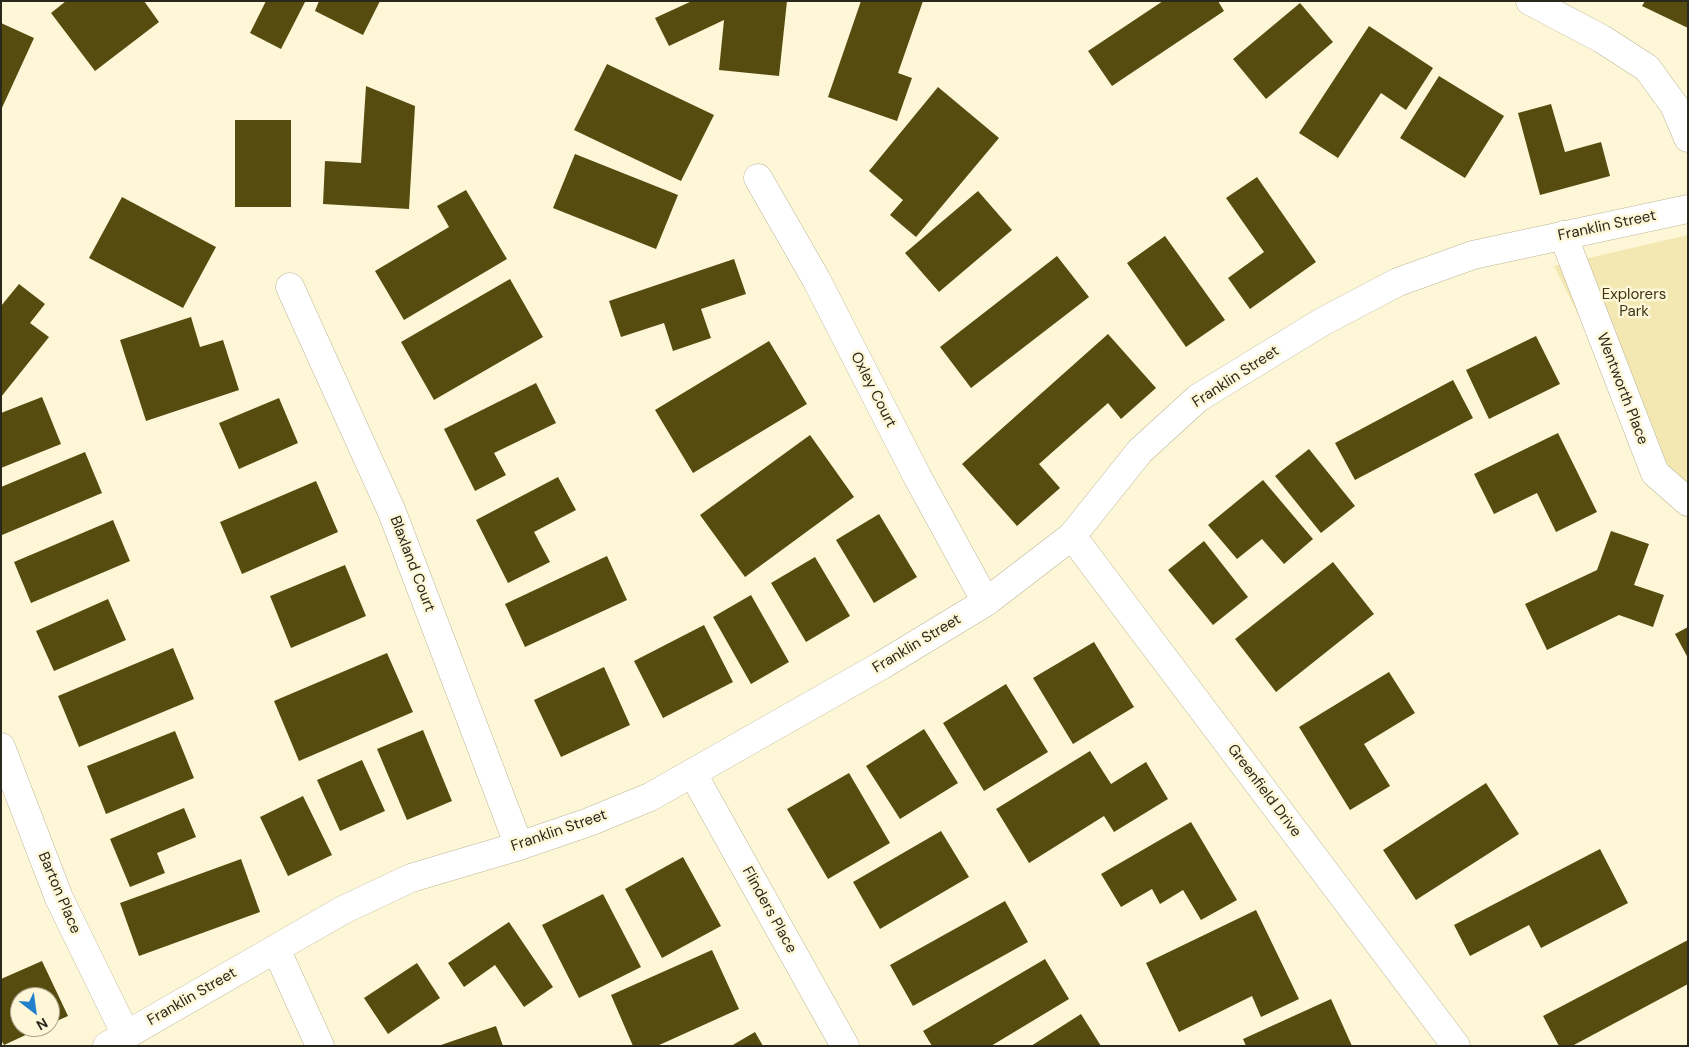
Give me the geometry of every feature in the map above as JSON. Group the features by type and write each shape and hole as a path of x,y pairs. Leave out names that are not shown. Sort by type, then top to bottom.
{"street":[{"path":"1530,1 1602,39 1647,68 1674,105 1688,138"},
{"name":"Oxley Court","path":"758,178 816,279 918,478 986,602"},
{"name":"Franklin Street","path":"116,1040 343,910 411,878 519,846 589,822 650,797 882,665 986,602 1072,536 1140,451 1198,398 1322,322 1398,282 1473,255 1688,209"},
{"name":"Wentworth Place","path":"1563,236 1655,472 1688,502"},
{"name":"Blaxland Court","path":"290,288 392,512 519,846"},
{"name":"Greenfield Drive","path":"1072,536 1456,1046"},
{"name":"Barton Place","path":"1,747 116,1040"},
{"name":"Flinders Place","path":"693,774 845,1046"},
{"path":"276,949 320,1046"}],"green space":[{"name":"Explorers Park","path":"1688,235 1688,499 1656,471 1554,266"}],"building":[{"path":"66,1 144,1 159,22 95,71 51,13"},
{"path":"266,1 305,2 281,49 250,33"},
{"path":"319,1 380,1 363,35 315,11"},
{"path":"692,1 787,1 779,76 719,70 724,20 669,46 655,18"},
{"path":"861,1 923,1 898,73 912,78 897,121 828,97"},
{"path":"1163,1 1218,1 1224,11 1112,86 1088,51"},
{"path":"1645,1 1688,1 1688,28 1642,6"},
{"path":"1300,3 1333,42 1266,99 1233,59"},
{"path":"1,23 34,38 1,110"},
{"path":"1369,26 1433,68 1406,110 1381,93 1338,158 1299,133"},
{"path":"607,64 714,115 681,181 574,130"},
{"path":"1439,76 1504,116 1465,178 1400,138"},
{"path":"366,86 415,106 409,209 323,204 325,161 361,163"},
{"path":"938,87 999,138 916,237 890,215 903,200 869,171"},
{"path":"1551,104 1565,152 1601,142 1610,176 1540,195 1518,113"},
{"path":"235,120 291,120 291,207 235,207"},
{"path":"575,154 678,195 656,249 553,208"},
{"path":"1257,177 1316,262 1250,309 1228,278 1264,252 1226,198"},
{"path":"466,190 507,259 404,320 375,271 449,227 437,206"},
{"path":"978,191 1012,230 939,292 905,253"},
{"path":"122,197 216,247 183,308 89,258"},
{"path":"1165,236 1225,320 1186,347 1127,263"},
{"path":"1057,256 1089,297 971,388 940,347"},
{"path":"734,259 746,294 701,309 711,338 673,351 664,323 621,337 609,301"},
{"path":"510,279 543,337 434,400 401,342"},
{"path":"19,284 45,304 30,323 49,337 1,397 1,306"},
{"path":"191,317 200,347 223,340 239,390 146,421 120,340"},
{"path":"1108,334 1156,388 1121,419 1108,403 1039,464 1060,488 1017,526 962,464"},
{"path":"1536,336 1560,384 1489,419 1466,370"},
{"path":"769,341 807,404 693,473 655,410"},
{"path":"1453,380 1473,418 1355,480 1335,443"},
{"path":"536,383 556,423 494,453 506,475 475,491 444,429"},
{"path":"42,397 61,444 1,468 1,413"},
{"path":"279,398 298,443 239,469 219,423"},
{"path":"1558,433 1597,512 1556,532 1537,493 1494,514 1474,474"},
{"path":"810,435 854,497 745,577 700,515"},
{"path":"1309,449 1355,506 1321,533 1275,476"},
{"path":"85,452 102,493 2,535 1,487"},
{"path":"558,477 576,510 534,532 550,562 508,583 476,520"},
{"path":"1263,480 1313,539 1284,564 1262,539 1237,559 1208,525"},
{"path":"316,481 338,532 242,574 220,522"},
{"path":"879,514 917,577 874,603 836,540"},
{"path":"113,520 130,561 31,603 14,562"},
{"path":"1611,531 1649,544 1634,585 1664,595 1653,627 1619,615 1547,650 1525,604 1597,570"},
{"path":"1204,541 1248,597 1213,625 1168,570"},
{"path":"607,556 627,600 525,647 505,604"},
{"path":"815,557 850,616 806,642 771,583"},
{"path":"1333,562 1374,614 1276,692 1235,639"},
{"path":"345,565 366,616 291,648 270,596"},
{"path":"751,595 789,662 751,684 713,617"},
{"path":"108,599 126,640 54,671 36,631"},
{"path":"704,625 733,682 663,718 634,661"},
{"path":"1688,627 1688,658 1675,634"},
{"path":"1094,642 1134,707 1073,744 1033,678"},
{"path":"173,648 194,699 79,747 58,696"},
{"path":"387,653 413,712 299,761 274,701"},
{"path":"604,667 630,725 561,757 534,700"},
{"path":"1389,672 1415,713 1364,744 1390,786 1350,810 1299,727"},
{"path":"1006,684 1048,752 984,791 943,723"},
{"path":"924,729 958,783 900,819 866,766"},
{"path":"423,730 452,801 407,820 377,749"},
{"path":"175,731 194,778 106,814 87,766"},
{"path":"1090,751 1111,784 1146,762 1168,799 1114,832 1104,816 1029,863 996,809"},
{"path":"362,760 385,811 340,831 317,780"},
{"path":"849,773 890,843 828,879 787,809"},
{"path":"1486,783 1519,834 1416,900 1383,850"},
{"path":"303,796 332,855 288,876 260,817"},
{"path":"184,808 196,837 157,853 165,873 130,887 110,839"},
{"path":"1191,822 1237,900 1201,920 1183,890 1160,904 1152,889 1121,907 1101,874"},
{"path":"941,831 969,877 880,929 853,882"},
{"path":"1600,849 1628,903 1541,948 1529,925 1470,956 1454,925"},
{"path":"683,857 721,926 662,958 625,889"},
{"path":"241,859 260,912 139,956 120,903"},
{"path":"603,894 641,967 579,998 542,925"},
{"path":"1005,901 1028,942 913,1006 890,965"},
{"path":"1256,910 1299,999 1261,1017 1252,996 1179,1032 1146,963"},
{"path":"509,922 553,987 524,1007 495,965 464,987 448,963"},
{"path":"1688,940 1688,984 1572,1046 1559,1046 1543,1016"},
{"path":"712,950 739,1009 657,1046 633,1046 611,995"},
{"path":"1045,959 1069,999 991,1046 932,1046 923,1031"},
{"path":"42,961 54,987 10,987 10,1037 21,1037 4,1045 1,1040 1,979"},
{"path":"417,963 440,998 388,1034 364,998"},
{"path":"60,999 68,1016 60,1020"},
{"path":"1331,999 1352,1046 1246,1046 1243,1039"},
{"path":"1081,1014 1101,1046 1031,1046"},
{"path":"496,1026 503,1046 441,1046 441,1045"},
{"path":"755,1032 763,1046 731,1046"}]}
